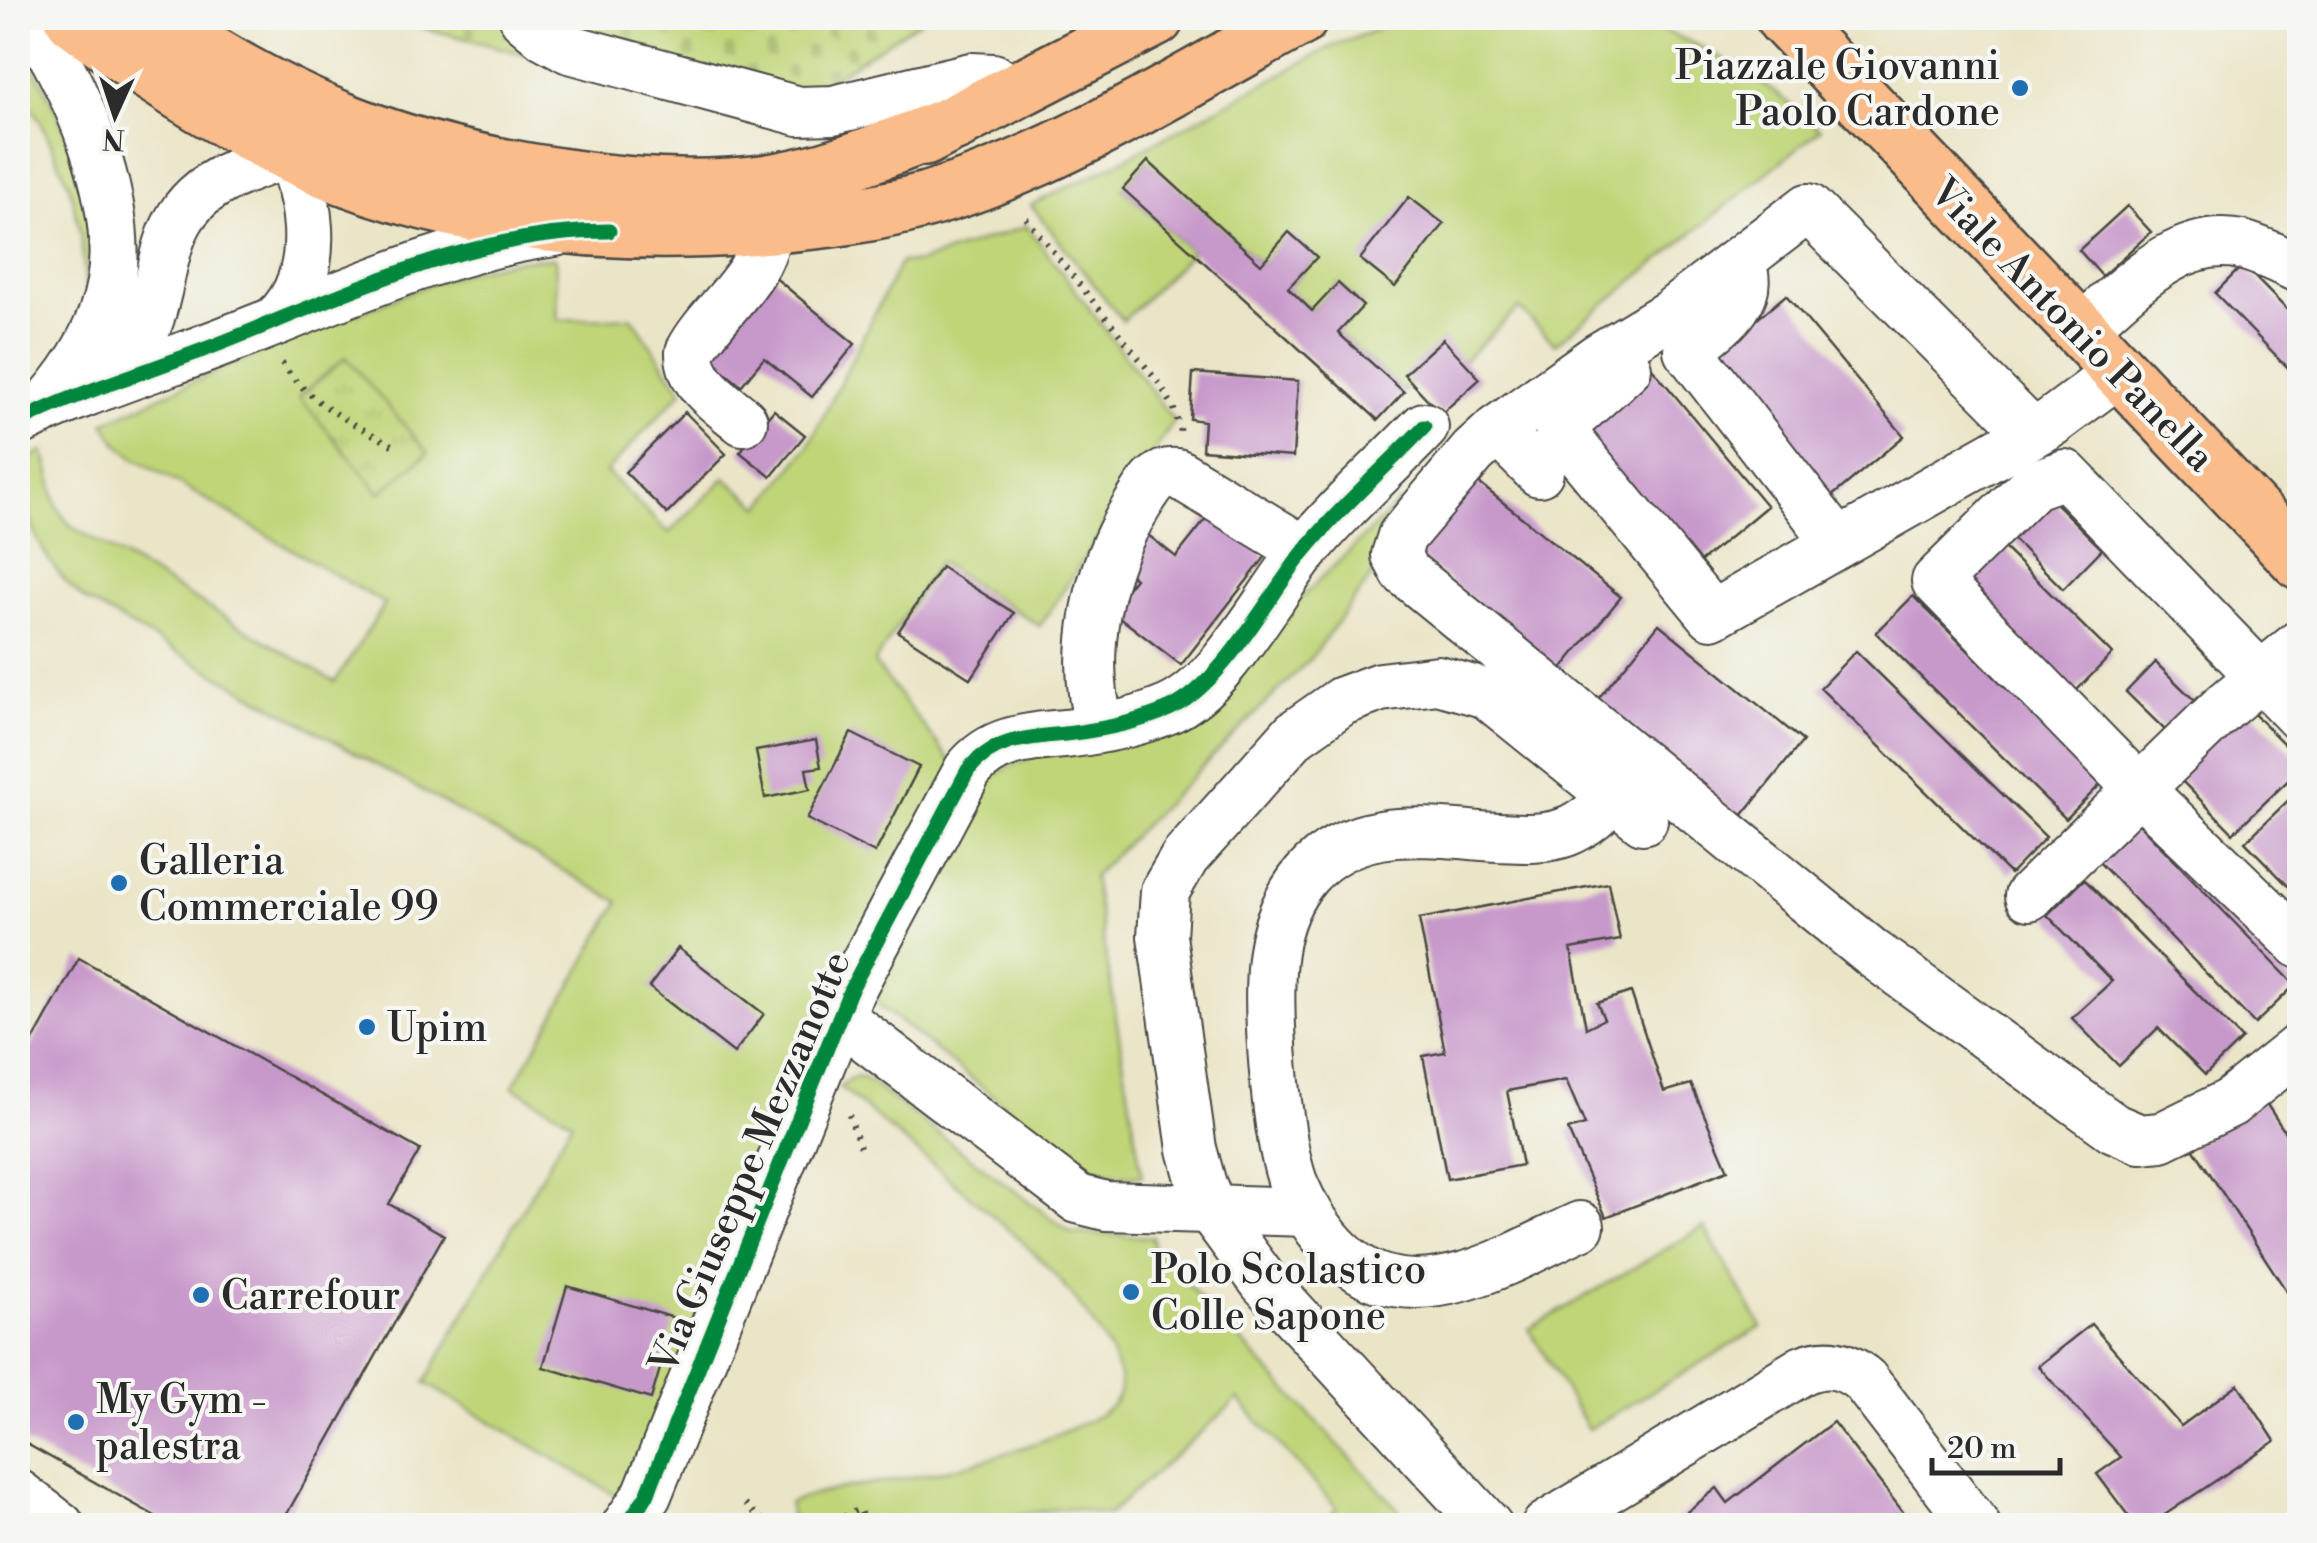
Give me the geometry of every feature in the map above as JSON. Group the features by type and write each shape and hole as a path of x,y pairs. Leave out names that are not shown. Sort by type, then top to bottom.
{"main road":[{"path":"73,18 179,90 290,154 349,178 432,202 517,220 609,231 699,230 762,207 800,176 957,122 1156,18"},
{"path":"160,22 309,108 420,150 473,162 636,186 696,188 762,207 892,208 988,179 1104,125 1300,18"},
{"name":"Viale Antonio Panella","path":"1750,18 1801,48 1847,86"},
{"name":"Viale Antonio Panella","path":"1784,18 2120,372 2278,523 2300,562"}],"street":[{"path":"28,18 63,74 88,132 106,200 112,247 111,284 97,327 78,364 29,416"},
{"path":"524,18 570,49 799,111 834,110 972,76 994,78 1014,92"},
{"path":"160,22 260,111 290,154 303,188 308,233 300,284 288,308 269,324"},
{"path":"87,390 122,366 140,340 166,248 184,211 233,174 290,154 336,151 397,152 473,162"},
{"path":"743,422 696,378 690,366 690,352 758,261 765,241 762,207"},
{"path":"2032,433 1808,208 1657,322 1570,377 1497,430 1473,452 1402,536 1396,554 1400,567 1872,952 2105,1122 2140,1139 2160,1137 2230,1104 2300,1047"},
{"path":"29,416 87,390 158,368 482,246 560,231 609,231"},
{"path":"2080,330 2162,263 2200,246 2238,245 2300,269"},
{"path":"1740,262 1744,278 1740,301 1734,311 1688,350 1838,543"},
{"path":"1657,322 1653,343 1559,429 1712,615 2032,433 2072,409 2120,372"},
{"name":"Via Giuseppe Mezzanotte","path":"626,1526 647,1494 839,1017 974,763 992,748 1014,740 1100,728 1168,709 1202,688 1304,551 1424,428"},
{"path":"1497,430 1539,472"},
{"path":"1100,728 1092,677 1104,570 1121,531 1161,475 1172,472 1304,551"},
{"path":"2300,716 2065,474 2033,486 1936,581 2138,788 2300,944"},
{"path":"2029,896 2138,788 2300,644"},
{"path":"1488,1526 1264,1282 1212,1209 1192,1149 1162,936 1162,906 1176,868 1282,747 1310,722 1360,693 1418,680 1456,683 1500,701 1629,808 1563,833 1522,838 1411,832 1373,834 1344,844 1304,877 1286,906 1276,937 1271,996 1285,1153 1294,1185 1329,1241 1355,1264 1380,1279 1412,1284 1442,1282 1475,1272 1580,1226"},
{"path":"839,1017 1078,1198 1106,1206 1308,1212"},
{"path":"1546,1526 1804,1370 1828,1364 1853,1371 1865,1381 1976,1526"},
{"path":"18,1494 60,1526"},
{"path":"18,1520 42,1526"}],"path":[{"path":"1028,217 1173,406 1181,432 1172,472"},
{"path":"269,324 289,374 306,392 336,414 396,447"},
{"path":"745,1504 769,1526"},
{"path":"825,1526 859,1509 868,1526"}],"green space":[{"path":"386,18 924,18 805,96 678,94"},
{"path":"1407,18 1620,18 1676,36 1727,60 1775,92 1820,130 1555,344 1519,308 1463,361 1412,383 1404,392 1338,333 1362,305 1338,283 1312,311 1288,288 1316,258 1261,264 1147,162 1123,189 1192,252 1123,321 1031,205 1121,161 1331,47"},
{"path":"18,47 50,98 75,162 88,229 86,289 80,232 69,184 41,122 18,86"},
{"path":"1027,226 1174,421 1040,626 939,562 874,663 954,765 626,1501 425,1383 572,1121 513,1087 619,902 85,600 56,570 36,535 27,496 34,455 43,452 55,500 74,528 335,682 385,604 133,457 104,423 257,354 424,286 502,263 555,258 558,320 632,317 682,391 606,472 669,533 725,478 761,507 808,447 900,263 920,262"},
{"path":"346,357 428,453 380,493 299,397"},
{"path":"1399,503 1377,569 1310,659 1093,876 1142,1176 1112,1174 1084,1165 879,1005 872,979 983,780 1264,641 1300,599"},
{"name":"Polo Scolastico Colle Sapone","path":"854,1077 864,1078 1071,1233 1152,1237 1153,1247 1413,1525 1321,1525 1337,1508 1238,1399 1108,1515 1069,1508 1020,1514 981,1525 791,1525 789,1503 949,1469 1009,1452 1088,1421 1109,1408 1118,1396 1120,1381 1105,1343 1061,1283 989,1212 840,1087"},
{"path":"1704,1227 1762,1327 1588,1429 1529,1329"}],"building":[{"path":"1148,161 1261,264 1289,232 1317,257 1288,288 1312,311 1338,283 1363,306 1338,333 1404,392 1378,420 1123,189"},
{"path":"1409,197 1444,224 1395,287 1360,259"},
{"path":"2127,206 2151,232 2102,276 2079,250"},
{"path":"2243,265 2300,323 2300,380 2215,293"},
{"path":"767,271 855,344 812,397 764,358 741,386 700,352"},
{"path":"1786,295 1904,436 1831,497 1713,356"},
{"path":"1443,339 1480,379 1441,414 1404,374"},
{"path":"1652,368 1767,506 1694,567 1579,428"},
{"path":"1193,373 1298,381 1293,457 1202,450 1204,421 1190,419"},
{"path":"774,410 805,435 771,477 740,452"},
{"path":"685,412 726,454 667,514 625,472"},
{"path":"1475,480 1621,597 1560,671 1415,553"},
{"path":"2047,495 2102,549 2063,589 2008,534"},
{"path":"1211,513 1266,556 1181,665 1110,610 1135,578 1116,564 1143,531 1176,557"},
{"path":"1996,540 2112,654 2074,693 1959,579"},
{"path":"941,567 1014,613 971,679 898,632"},
{"path":"1913,596 2102,783 2066,819 1876,633"},
{"path":"1659,624 1803,741 1741,817 1597,700"},
{"path":"1856,651 2046,837 2010,874 1820,688"},
{"path":"2155,662 2196,702 2167,732 2126,692"},
{"path":"2247,707 2300,760 2300,769 2233,833 2176,775"},
{"path":"851,733 919,767 875,853 807,819"},
{"path":"816,740 821,767 806,769 810,789 765,798 756,751"},
{"path":"2300,789 2300,898 2245,842"},
{"path":"2138,823 2295,985 2255,1024 2098,861"},
{"path":"2084,879 2242,1039 2205,1075 2158,1028 2119,1066 2072,1018 2112,981 2047,915"},
{"path":"1608,883 1620,940 1571,949 1586,1028 1604,1019 1597,1003 1631,992 1664,1092 1691,1084 1728,1170 1606,1217 1568,1130 1585,1125 1566,1080 1507,1091 1522,1165 1447,1179 1423,1056 1445,1052 1419,919"},
{"path":"678,948 764,1014 734,1053 649,987"},
{"path":"79,958 420,1150 389,1204 444,1235 280,1526 173,1526 18,1439 18,1068"},
{"path":"2264,1100 2300,1155 2300,1312 2192,1146"},
{"path":"567,1286 675,1318 651,1399 543,1367"},
{"path":"2091,1324 2181,1426 2238,1384 2275,1441 2148,1526 2136,1526 2097,1474 2121,1457 2038,1366"},
{"path":"1833,1422 1914,1526 1669,1526 1717,1488 1728,1503"}],"cycle path":[{"path":"18,422 91,390 408,269 507,242 609,231"},
{"path":"626,1526 647,1495 850,991 968,770 1003,745 1146,718 1188,698 1224,662 1316,537 1424,427"}],"place":[{"name":"Piazzale Giovanni Paolo Cardone","path":"2020,88"},
{"name":"Galleria Commerciale 99","path":"119,883"},
{"name":"Upim","path":"367,1027"},
{"name":"Polo Scolastico Colle Sapone","path":"1131,1292"},
{"name":"Carrefour","path":"201,1295"},
{"name":"My Gym - palestra","path":"76,1422"}]}
